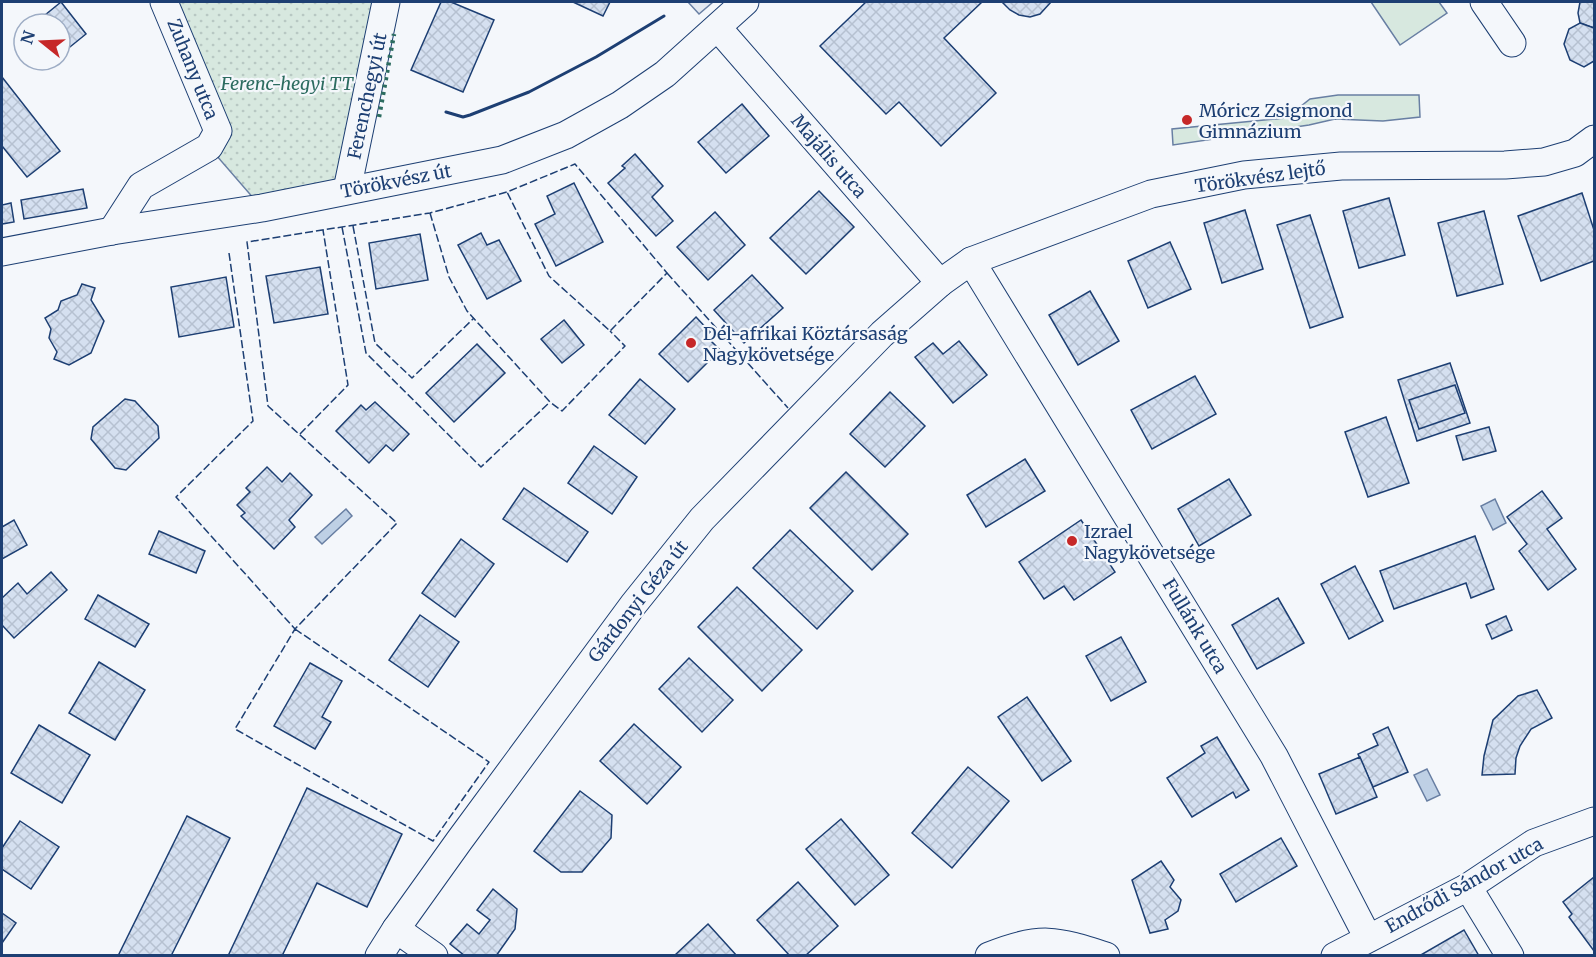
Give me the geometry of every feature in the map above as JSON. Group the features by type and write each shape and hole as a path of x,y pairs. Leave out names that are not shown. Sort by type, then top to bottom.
{"street":[{"name":"Zuhany utca","path":"112,231 141,186 209,147 218,131 164,2"},
{"name":"Ferenchegyi út","path":"347,190 386,2"},
{"name":"Törökvész út","path":"2,252 112,231 262,208 502,160 566,135 620,105 666,74 745,2"},
{"path":"1484,2 1512,43"},
{"name":"Majális utca","path":"718,28 940,283"},
{"name":"Törökvész lejtő","path":"940,283 971,261 1151,194 1244,175 1341,166 1505,165 1544,162 1575,153 1594,139"},
{"name":"Fullánk utca","path":"971,261 1274,756 1368,938"},
{"name":"Gárdonyi Géza út","path":"379,956 396,929 633,606 702,519 882,334 940,283"},
{"name":"Endrődi Sándor utca","path":"1335,956 1468,886 1534,843 1594,821"},
{"path":"1468,886 1510,956"},
{"path":"396,929 434,956"},
{"path":"989,956 1034,941 1065,943 1106,956"}],"green space":[{"name":"Ferenc-hegyi TT","path":"164,2 386,2 347,190 262,208 209,147"},
{"path":"1371,2 1439,2 1447,13 1400,45"},
{"path":"1338,95 1419,95 1420,117 1383,121 1335,119 1309,125 1173,145 1172,129 1286,118 1310,99"}],"shaded area":[{"path":"688,2 713,2 699,14"}],"water":[{"path":"1495,499 1506,523 1493,530 1481,506"},
{"path":"346,509 352,516 322,544 315,537"},
{"path":"1427,769 1440,795 1427,801 1414,775"}],"building":[{"path":"61,2 69,12 49,12"},
{"path":"441,2 451,2 494,20 463,92 411,70"},
{"path":"573,2 610,2 603,16"},
{"path":"866,2 982,2 944,38 996,93 941,146 899,102 886,114 820,46"},
{"path":"1002,2 1051,2 1040,14 1030,17 1019,15"},
{"path":"1580,2 1594,2 1594,28 1580,23 1578,13"},
{"path":"72,16 86,34 72,45"},
{"path":"1580,23 1594,28 1594,61 1584,67 1570,60 1564,44 1569,29"},
{"path":"2,77 60,151 27,177 2,146"},
{"path":"742,104 769,136 726,173 698,142"},
{"path":"635,154 663,186 652,197 673,221 656,236 608,183 625,168 622,166"},
{"path":"574,183 603,242 556,266 535,224 555,214 547,196"},
{"path":"83,189 87,208 24,219 21,200"},
{"path":"819,191 854,227 806,274 770,238"},
{"path":"1582,193 1594,230 1594,261 1541,281 1518,216"},
{"path":"1389,198 1405,255 1359,268 1343,211"},
{"path":"11,203 14,222 2,224 2,205"},
{"path":"1245,210 1263,269 1222,283 1204,223"},
{"path":"1484,211 1503,284 1457,296 1438,223"},
{"path":"715,212 745,245 708,280 677,247"},
{"path":"1310,215 1343,317 1310,328 1277,225"},
{"path":"481,233 487,245 499,240 521,281 487,299 458,245"},
{"path":"420,234 428,280 376,289 369,243"},
{"path":"1170,242 1191,289 1148,308 1128,261"},
{"path":"320,267 328,314 274,323 266,276"},
{"path":"752,275 783,308 744,343 714,310"},
{"path":"226,277 234,327 179,337 171,287"},
{"path":"82,284 95,288 91,300 104,321 91,353 69,365 54,359 57,352 49,338 51,329 45,318 58,310 61,301 77,295"},
{"path":"1090,291 1119,341 1078,365 1049,315"},
{"name":"Dél-afrikai Köztársaság Nagykövetsége","path":"696,317 710,332 706,336 720,350 688,382 659,354"},
{"path":"564,320 584,345 562,363 541,339"},
{"path":"959,341 987,375 953,403 915,357 933,343 943,354"},
{"path":"477,344 505,373 454,422 426,393"},
{"path":"1450,363 1470,423 1417,441 1398,380"},
{"path":"1195,376 1216,414 1152,449 1131,410"},
{"path":"640,379 675,409 645,444 609,415"},
{"path":"1455,385 1465,413 1419,429 1409,400"},
{"path":"890,392 925,426 885,467 850,434"},
{"path":"125,399 135,401 158,426 159,438 126,470 115,468 91,439 93,427"},
{"path":"375,402 409,434 393,451 386,445 369,463 336,431 361,405 366,410"},
{"path":"1386,417 1409,483 1368,497 1345,432"},
{"path":"1489,427 1496,451 1463,460 1456,436"},
{"path":"594,446 637,477 612,514 568,483"},
{"path":"1025,459 1045,491 986,527 967,495"},
{"path":"267,467 282,482 290,473 312,495 289,520 295,527 274,549 241,516 245,513 237,505 250,492 246,488"},
{"path":"846,472 908,534 872,570 810,508"},
{"path":"1229,479 1251,515 1199,546 1178,509"},
{"path":"524,488 588,532 567,562 503,519"},
{"path":"1542,491 1562,518 1547,529 1576,569 1548,590 1519,551 1527,544 1507,517"},
{"path":"14,520 27,545 2,559 2,527"},
{"name":"Izrael Nagykövetsége","path":"1081,520 1115,572 1074,600 1064,586 1044,599 1019,562"},
{"path":"790,530 853,591 817,629 753,568"},
{"path":"159,531 205,551 196,573 149,554"},
{"path":"1475,536 1494,589 1471,598 1466,583 1394,609 1380,571"},
{"path":"461,539 494,564 455,617 422,593"},
{"path":"1355,566 1383,621 1349,639 1321,584"},
{"path":"51,572 67,590 14,638 2,625 2,598 18,583 27,594"},
{"path":"737,587 802,650 762,691 698,627"},
{"path":"98,595 149,624 135,647 85,619"},
{"path":"1278,598 1304,643 1257,669 1232,625"},
{"path":"420,615 459,642 428,687 389,660"},
{"path":"1506,616 1512,630 1492,639 1486,625"},
{"path":"1121,637 1146,682 1111,701 1086,656"},
{"path":"689,658 733,700 702,732 659,689"},
{"path":"99,662 145,690 115,740 69,713"},
{"path":"310,663 342,681 322,717 331,722 315,749 274,726"},
{"path":"1537,690 1552,718 1531,729 1520,746 1516,758 1515,774 1482,775 1493,720 1518,696"},
{"path":"1027,697 1071,761 1042,781 998,717"},
{"path":"634,724 681,767 647,804 600,761"},
{"path":"39,725 90,755 62,803 11,773"},
{"path":"1388,727 1408,772 1373,787 1358,754 1378,745 1373,734"},
{"path":"1217,737 1249,790 1236,798 1233,792 1192,817 1167,778 1205,753 1201,746"},
{"path":"1360,757 1377,797 1336,814 1319,774"},
{"path":"968,767 1009,801 952,868 912,833"},
{"path":"307,788 402,834 367,907 317,883 282,956 228,956"},
{"path":"580,791 612,815 611,838 582,872 561,872 534,851"},
{"path":"187,816 230,838 171,956 118,956"},
{"path":"841,819 889,875 855,905 806,849"},
{"path":"20,821 59,847 31,889 2,869 2,848"},
{"path":"1281,838 1297,866 1236,902 1220,874"},
{"path":"1161,861 1174,880 1170,887 1181,900 1178,911 1165,920 1168,929 1150,933 1132,880"},
{"path":"1594,877 1594,951 1569,917 1572,914 1563,902"},
{"path":"798,882 838,926 805,956 790,956 757,920"},
{"path":"493,889 517,909 515,929 496,956 465,956 450,944 467,924 479,934 490,920 477,910"},
{"path":"2,913 16,923 2,943"},
{"path":"708,924 737,956 674,956"},
{"path":"1464,930 1479,956 1419,956"}],"hedge":[{"path":"379,117 394,34"}],"fence":[{"path":"229,253 253,421 176,497 295,629 397,523 268,406 247,242 430,213 507,192 575,164 667,273 610,331 549,276 507,192"},
{"path":"430,213 449,277 467,311 550,402 562,411 625,346 610,331"},
{"path":"353,226 375,343 412,378 474,318"},
{"path":"342,227 366,353 481,467 550,402"},
{"path":"300,434 348,385 323,230"},
{"path":"667,273 788,408"},
{"path":"295,629 489,762 433,841 235,729 295,629"}],"wall":[{"path":"446,112 463,117 529,92 596,57 664,16"}],"place":[{"name":"Móricz Zsigmond Gimnázium","path":"1187,120"},
{"name":"Dél-afrikai Köztársaság Nagykövetsége","path":"691,343"},
{"name":"Izrael Nagykövetsége","path":"1072,541"}]}
